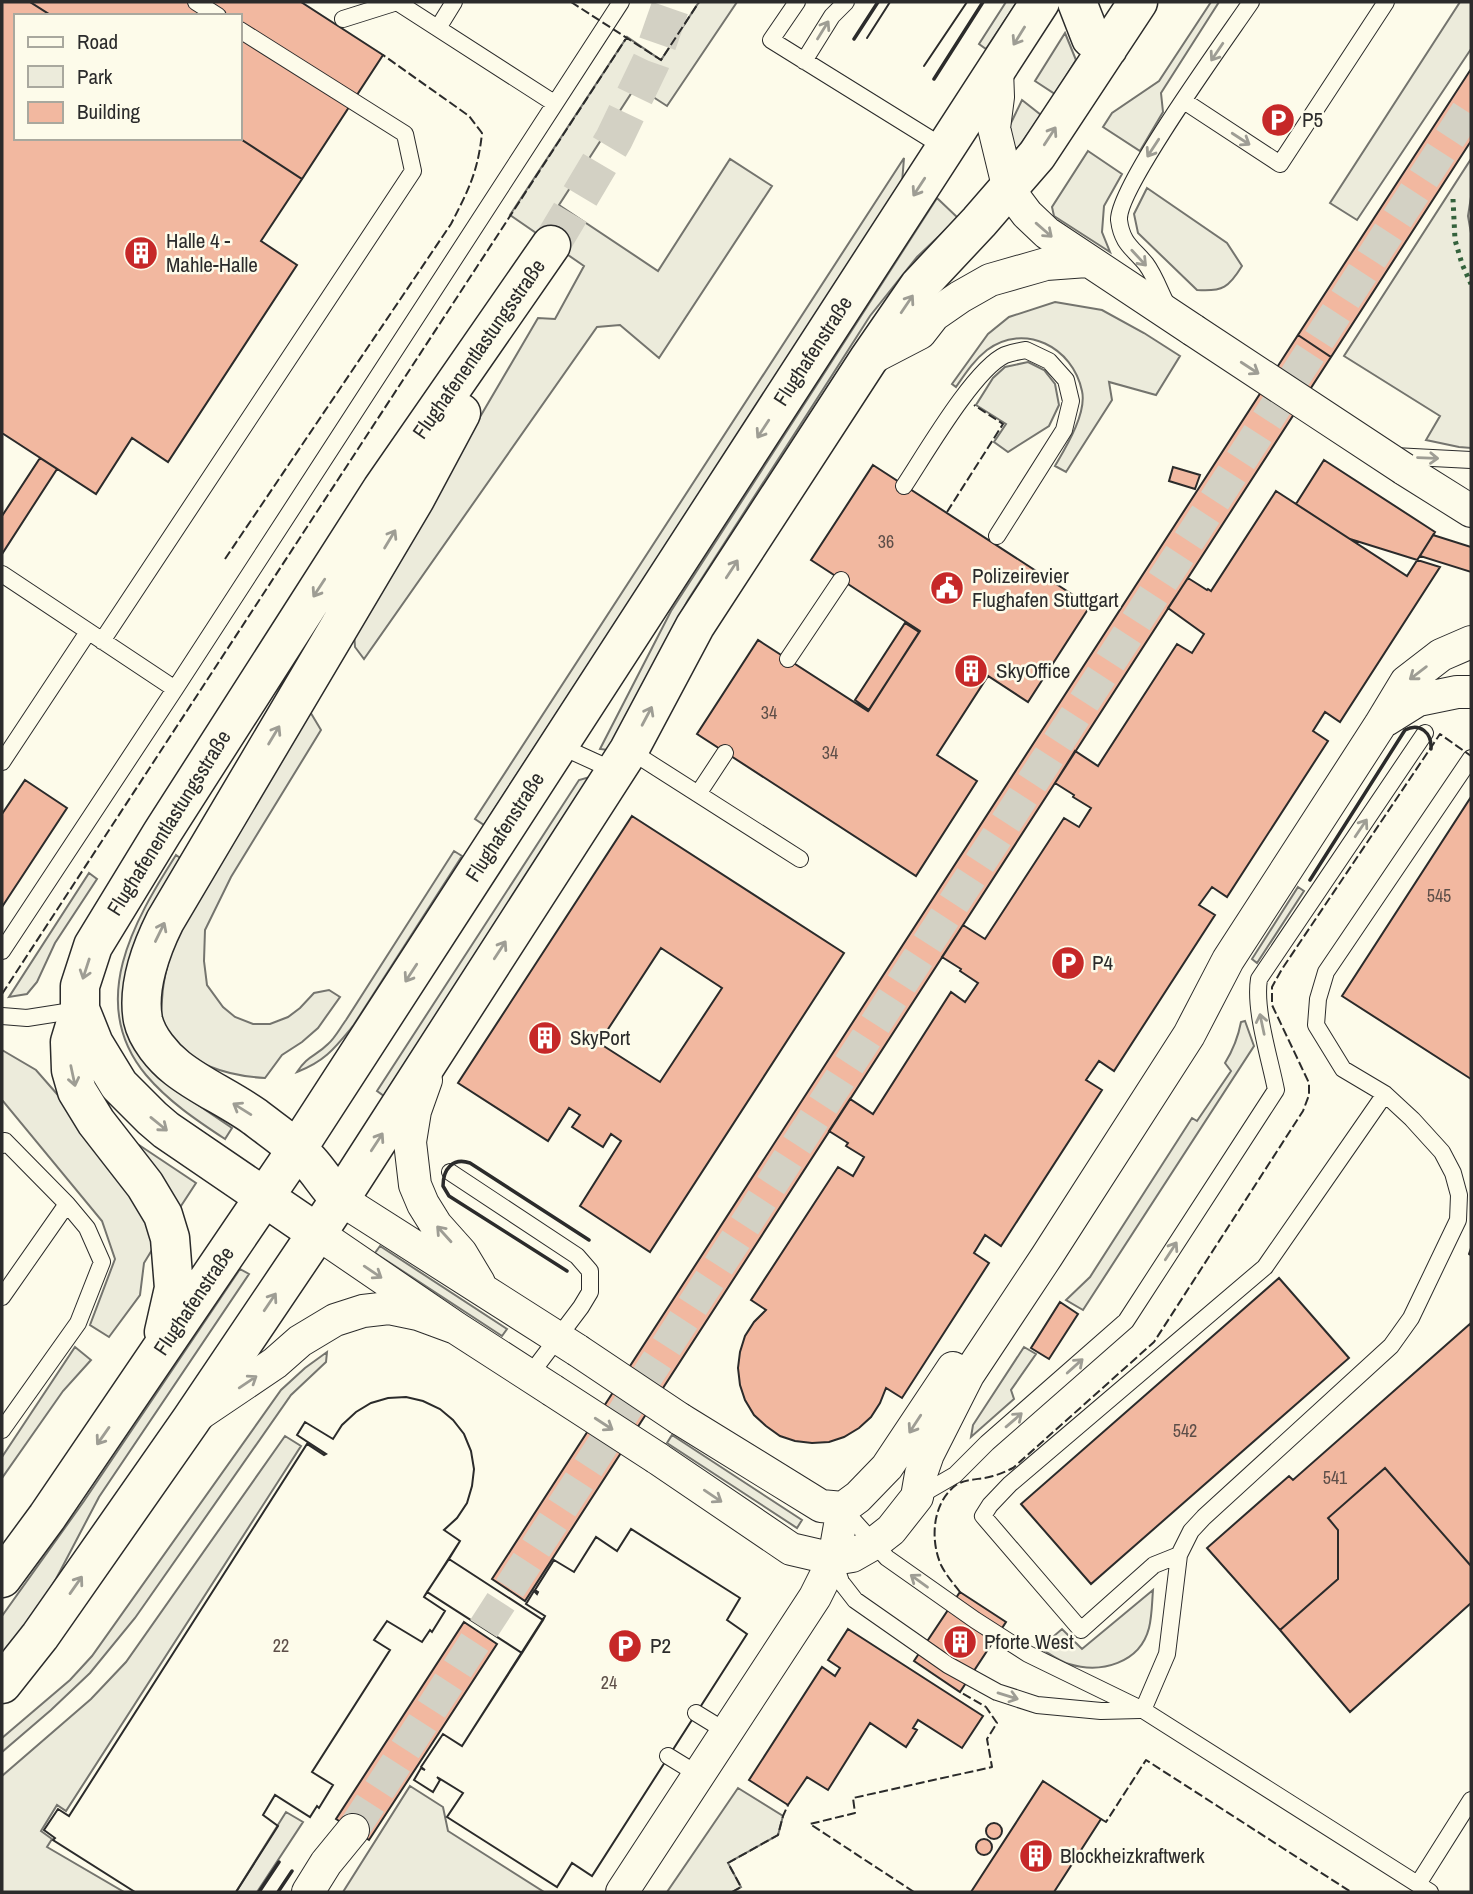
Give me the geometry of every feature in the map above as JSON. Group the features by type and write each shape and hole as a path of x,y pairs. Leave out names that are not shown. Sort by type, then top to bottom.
{"main road":[{"name":"Flughafenstraße","path":"2,1578 47,1517 297,1149 1040,2"},
{"path":"1077,2 1091,38 1108,48"},
{"path":"2,1685 40,1636 191,1420 340,1199 622,760 695,626 868,360 919,286 1009,190 1037,155 1138,2"},
{"name":"Flughafenentlastungsstraße","path":"317,1233 166,1130 135,1102 119,1085 94,1044 80,1009 80,986 93,946 162,833 383,489 551,245 415,499 198,862 153,945 146,972 144,1021 151,1038 163,1055 178,1069 252,1115 297,1149 340,1199"},
{"path":"80,1009 70,1042 71,1070 77,1091 96,1122 145,1185 163,1215 170,1238 174,1288 163,1334 141,1380"}],"street":[{"path":"998,69 994,128 1009,190 1027,215 1047,233 1087,261 1394,462 1463,498"},
{"path":"868,360 920,333 934,315 960,296 990,280 1046,264 1087,261"},
{"path":"317,1233 791,1549 834,1559 852,1556 891,1531 917,1497 928,1454 968,1375 1189,1035 1228,960 1406,682 1441,655 1471,642"},
{"path":"1382,723 1418,700 1471,692"},
{"path":"438,1048 415,1111 410,1142 415,1185 436,1225 461,1253 483,1290"},
{"path":"340,1199 680,1419 821,1506 843,1508 858,1497 887,1467 1010,1281 1047,1256"},
{"path":"191,1420 275,1363 300,1341 335,1320 363,1311 389,1308 418,1314 456,1328"},
{"path":"622,1892 815,1597 834,1559 843,1508"},
{"path":"308,1892 326,1863 353,1830"}],"lane":[{"path":"196,2 215,14"},
{"path":"343,19 397,2 554,103"},
{"path":"438,28 454,2"},
{"path":"2,951 176,689 621,2"},
{"path":"797,2 771,40 945,148"},
{"path":"804,61 832,16 846,2"},
{"path":"1183,324 1147,266 1125,243 1119,218 1125,197 1142,165 1251,2"},
{"path":"1184,101 1280,164 1386,2"},
{"path":"2,762 95,636 413,171 405,134 242,31"},
{"path":"904,486 964,396 988,367 1004,356 1026,349 1049,361 1066,380 1071,401 1064,430 997,536"},
{"path":"1394,462 1471,460"},
{"path":"2,575 176,689"},
{"path":"788,659 841,580"},
{"path":"917,1497 955,1475 987,1443 1126,1321 1276,1090 1259,1008 1259,979 1425,733"},
{"path":"558,745 622,760 698,794 800,859"},
{"path":"698,794 725,753"},
{"path":"1143,1710 1167,1654 1179,1555 1191,1531 1203,1517 1391,1346 1411,1318 1458,1220 1465,1192 1442,1152 1385,1094 1343,1069 1316,1025 1318,999 1326,972 1471,758"},
{"path":"2,1016 27,1018 80,1009"},
{"path":"1179,1555 1154,1566 1081,1630 984,1517 990,1505 1010,1484 1265,1267 1385,1094"},
{"path":"2,1145 5,1141 67,1204 87,1228 102,1262 78,1324 2,1430"},
{"path":"450,1172 577,1256 590,1271 590,1292 581,1307 567,1344 540,1383"},
{"path":"2,1297 67,1204"},
{"path":"843,1508 887,1558 975,1620 1028,1654 1143,1710 1424,1888 1471,1800"},
{"path":"834,1559 841,1583 855,1600 948,1664 996,1692 1037,1704 1073,1709 1143,1710"},
{"path":"696,1713 727,1732"},
{"path":"668,1756 699,1775"}],"green space":[{"path":"699,2 737,2 667,106 636,86 559,205 658,271 730,159 772,186 659,358 620,325 597,327 364,659 355,647 354,632 538,318 555,319 584,266 510,215 627,37 661,60"},
{"path":"1006,2 1017,2 986,49 979,44"},
{"path":"1211,2 1219,2 1161,93 1163,112 1140,151 1103,127 1112,113 1159,81"},
{"path":"1460,2 1471,2 1471,49 1357,220 1330,203"},
{"path":"1065,33 1076,60 1055,94 1035,81"},
{"path":"1022,100 1041,115 1018,148 1012,148 1010,125"},
{"path":"1088,151 1122,174 1104,206 1102,232 1110,252 1054,216 1052,207"},
{"path":"904,158 902,183 484,825 475,819"},
{"path":"1471,159 1468,216 1471,233 1471,448 1426,440 1440,416 1344,356"},
{"path":"1147,188 1227,243 1242,266 1229,283 1219,289 1197,290 1138,233 1134,214"},
{"path":"937,198 958,218 917,257 870,316 688,600 608,750 600,749 671,611"},
{"path":"1055,302 1102,310 1180,356 1156,395 1109,382 1112,400 1066,472 1055,466 1079,419 1083,400 1077,375 1058,351 1031,339 1016,338 1001,342 978,358 956,387 952,384 988,334 1009,317"},
{"path":"1028,362 1044,370 1055,384 1059,405 1049,426 1008,452 994,442 1006,424 976,405 993,378 1005,367"},
{"path":"309,710 321,730 231,877 205,930 204,961 207,985 223,1007 235,1017 253,1024 270,1024 288,1017 314,993 329,990 340,997 318,1028 282,1055 265,1078 237,1075 197,1060 176,1043 161,1016 165,977 179,932 200,890"},
{"path":"590,777 384,1096 377,1091 579,780"},
{"path":"454,851 462,856 353,1026 328,1054 297,1072 305,1062 331,1042"},
{"path":"176,855 183,860 130,969 182,1094 232,1128 225,1139 173,1102 146,1075 128,1048 119,1020 118,991 132,935 145,907"},
{"path":"89,873 97,879 55,943 37,982 27,994 9,997"},
{"path":"1298,887 1304,891 1257,963 1252,959"},
{"path":"1245,1021 1254,1046 1083,1310 1066,1300 1090,1277 1192,1118 1197,1121 1231,1071 1225,1063 1235,1044 1241,1022"},
{"path":"2,1050 36,1070 64,1102 119,1173 158,1240 144,1263 140,1295 109,1337 90,1325 115,1259 102,1221 2,1100"},
{"path":"139,1145 196,1183 179,1209 137,1148"},
{"path":"380,1246 507,1329 502,1336 375,1253"},
{"path":"240,1269 249,1274 99,1497 34,1615 2,1654 2,1616 84,1501"},
{"path":"75,1347 91,1360 63,1391 2,1478 2,1457"},
{"path":"1024,1347 1036,1354 1011,1390 1014,1399 971,1437 973,1425"},
{"path":"327,1352 326,1362 291,1395 135,1618 90,1673 2,1752 2,1738 70,1680 92,1656 281,1390"},
{"path":"672,1435 802,1520 797,1528 667,1443"},
{"path":"285,1436 301,1446 66,1811 57,1805 41,1831 52,1839 47,1847 124,1892 2,1892 2,1776 91,1699 126,1662"},
{"path":"1153,1590 1150,1623 1144,1640 1137,1650 1118,1663 1094,1668 1081,1667 1062,1661 1040,1648 1062,1629 1082,1649"},
{"path":"410,1786 443,1807 448,1831 544,1892 343,1892"},
{"path":"738,1788 783,1816 778,1835 728,1863 741,1887 732,1892 667,1892"},
{"path":"286,1812 303,1822 257,1892 236,1892"}],"building":[{"name":"Halle 4 - Mahle-Halle","path":"2,2 30,2 49,14 14,14 14,140 242,140 302,179 261,241 297,265 168,462 132,438 96,494 2,433"},
{"path":"30,2 301,2 383,55 302,179 242,140 242,14 49,14"},
{"path":"1471,69 1471,141 1331,357 1298,335"},
{"path":"1298,335 1331,357 525,1601 492,1579"},
{"path":"40,458 57,469 2,554 2,516"},
{"path":"1324,460 1435,532 1407,576 1296,504"},
{"name":"SkyOffice","path":"873,465 1090,606 1028,702 988,676 937,755 977,781 916,876 697,734 758,640 868,711 920,631 811,560"},
{"path":"1173,467 1200,475 1195,489 1169,481"},
{"name":"P4","path":"1276,491 1350,539 1440,567 1340,722 1325,712 1313,731 1328,741 1227,897 1212,887 1199,905 1215,915 1114,1071 1099,1061 1086,1080 1102,1090 1001,1246 985,1235 974,1253 989,1263 902,1398 886,1388 871,1417 844,1437 829,1442 795,1441 780,1436 754,1415 745,1400 738,1368 740,1352 745,1336 766,1310 751,1300 838,1167 853,1176 864,1157 829,1131 850,1099 873,1114 951,992 965,1002 978,983 942,957 963,925 985,939 1064,818 1079,827 1091,808 1055,783 1075,751 1098,766 1177,644 1192,653 1204,634 1168,608 1188,578 1211,591"},
{"path":"1433,535 1471,547 1471,572 1420,556"},
{"path":"905,623 919,632 869,710 855,700"},
{"path":"25,780 67,808 2,907 2,814"},
{"path":"1471,797 1471,1079 1342,996"},
{"name":"SkyPort","path":"632,816 844,953 650,1252 580,1206 621,1141 611,1134 603,1147 572,1127 580,1115 569,1108 548,1141 458,1083","holes":["661,948 722,988 660,1082 599,1043"]},
{"path":"1279,1278 1349,1358 1091,1584 1021,1504"},
{"path":"1060,1302 1078,1314 1049,1359 1031,1348"},
{"path":"1471,1323 1471,1566 1385,1468 1328,1518 1338,1530 1338,1579 1280,1630 1207,1548 1289,1476 1293,1480"},
{"name":"P2","path":"406,1397 440,1409 464,1434 471,1451 474,1469 467,1503 457,1518 444,1530 460,1541 449,1559 543,1620 545,1616 526,1604 534,1591 537,1594 535,1590 554,1560 574,1572 596,1537 617,1551 631,1529 740,1598 727,1620 747,1634 592,1876 572,1863 557,1887 447,1817 463,1793 437,1777 440,1780 433,1792 414,1780 421,1768 425,1770 421,1767 443,1734 462,1746 522,1653 427,1592 424,1597 445,1611 432,1632 430,1630 422,1642 387,1621 374,1640 390,1650 312,1772 333,1785 310,1817 275,1795 263,1815 278,1826 236,1892 135,1892 53,1840 55,1838 44,1830 58,1809 69,1816 307,1444 326,1454 297,1435 305,1422 333,1439 342,1425 371,1403"},
{"path":"406,1397 440,1409 464,1434 474,1469 472,1486 467,1503 457,1518 444,1530 460,1541 424,1597 445,1611 422,1642 387,1621 374,1640 390,1650 312,1772 333,1785 319,1808 317,1806 310,1817 275,1795 263,1815 278,1826 236,1892 135,1892 53,1840 55,1838 44,1830 58,1809 69,1816 307,1444 326,1454 297,1435 305,1422 333,1439 342,1425 371,1403"},
{"path":"1385,1468 1471,1566 1471,1603 1350,1712 1280,1630 1338,1579 1338,1530 1328,1518"},
{"path":"631,1529 740,1598 727,1620 747,1634 592,1876 572,1863 557,1887 447,1817 463,1793 437,1777 440,1780 433,1792 414,1780 421,1768 425,1770 421,1767 443,1734 462,1746 545,1616 526,1604 534,1591 537,1594 535,1590 554,1560 574,1572 596,1537 617,1551"},
{"path":"449,1559 543,1620 522,1653 427,1592"},
{"name":"Pforte West","path":"960,1592 1006,1622 960,1692 914,1661"},
{"path":"464,1622 497,1644 369,1840 336,1819"},
{"path":"848,1629 983,1716 962,1748 918,1720 913,1728 917,1730 906,1747 870,1723 828,1790 807,1777 788,1805 749,1780 822,1667 835,1676 840,1668 828,1660"},
{"name":"Blockheizkraftwerk","path":"1043,1781 1101,1819 1054,1892 971,1892"},
{"path":"991,1823 997,1823 1002,1831 1000,1837 991,1839 986,1834 986,1828"},
{"path":"981,1839 987,1839 992,1847 990,1853 981,1855 976,1850 976,1844"}],"tunnel":[{"path":"551,245 614,139 651,62 672,2"},
{"path":"353,1830 1471,105"}],"tram line":[{"path":"867,38 890,2"},
{"path":"924,66 967,2"}],"hedge":[{"path":"1453,199 1455,240 1471,284"}],"fence":[{"path":"571,2 661,60 699,2"},
{"path":"2,994 627,37"},
{"path":"225,559 451,224 475,170 482,133 469,116 383,55"},
{"path":"947,512 1003,424 974,405"},
{"path":"960,1592 941,1565 935,1544 935,1522 942,1502 960,1483 993,1476 1013,1468 1154,1342 1303,1111 1309,1095 1309,1083 1272,1005 1272,987 1440,734 1471,756"},
{"path":"1471,1248 1471,1255"},
{"path":"914,1892 810,1824 855,1813 853,1798 992,1767 987,1739 997,1723 986,1707 960,1692"},
{"path":"1101,1819 1106,1822 1146,1760 1351,1892"},
{"path":"732,1892 741,1887 728,1863 778,1835 788,1805"}],"wall":[{"path":"854,39 878,2"},
{"path":"934,79 983,2"},
{"path":"1310,880 1405,730 1416,727 1424,730 1431,749"},
{"path":"567,1271 449,1196 443,1186 447,1170 454,1163 470,1163 589,1240"},
{"path":"259,1892 279,1862"},
{"path":"278,1892 292,1871"}],"place":[{"name":"P5","path":"1278,120"},
{"name":"Halle 4 - Mahle-Halle","path":"141,253"},
{"name":"Polizeirevier Flughafen Stuttgart","path":"947,588"},
{"name":"SkyOffice","path":"971,671"},
{"name":"P4","path":"1068,963"},
{"name":"SkyPort","path":"545,1038"},
{"name":"Pforte West","path":"960,1642"},
{"name":"P2","path":"625,1646"},
{"name":"Blockheizkraftwerk","path":"1036,1856"}]}
